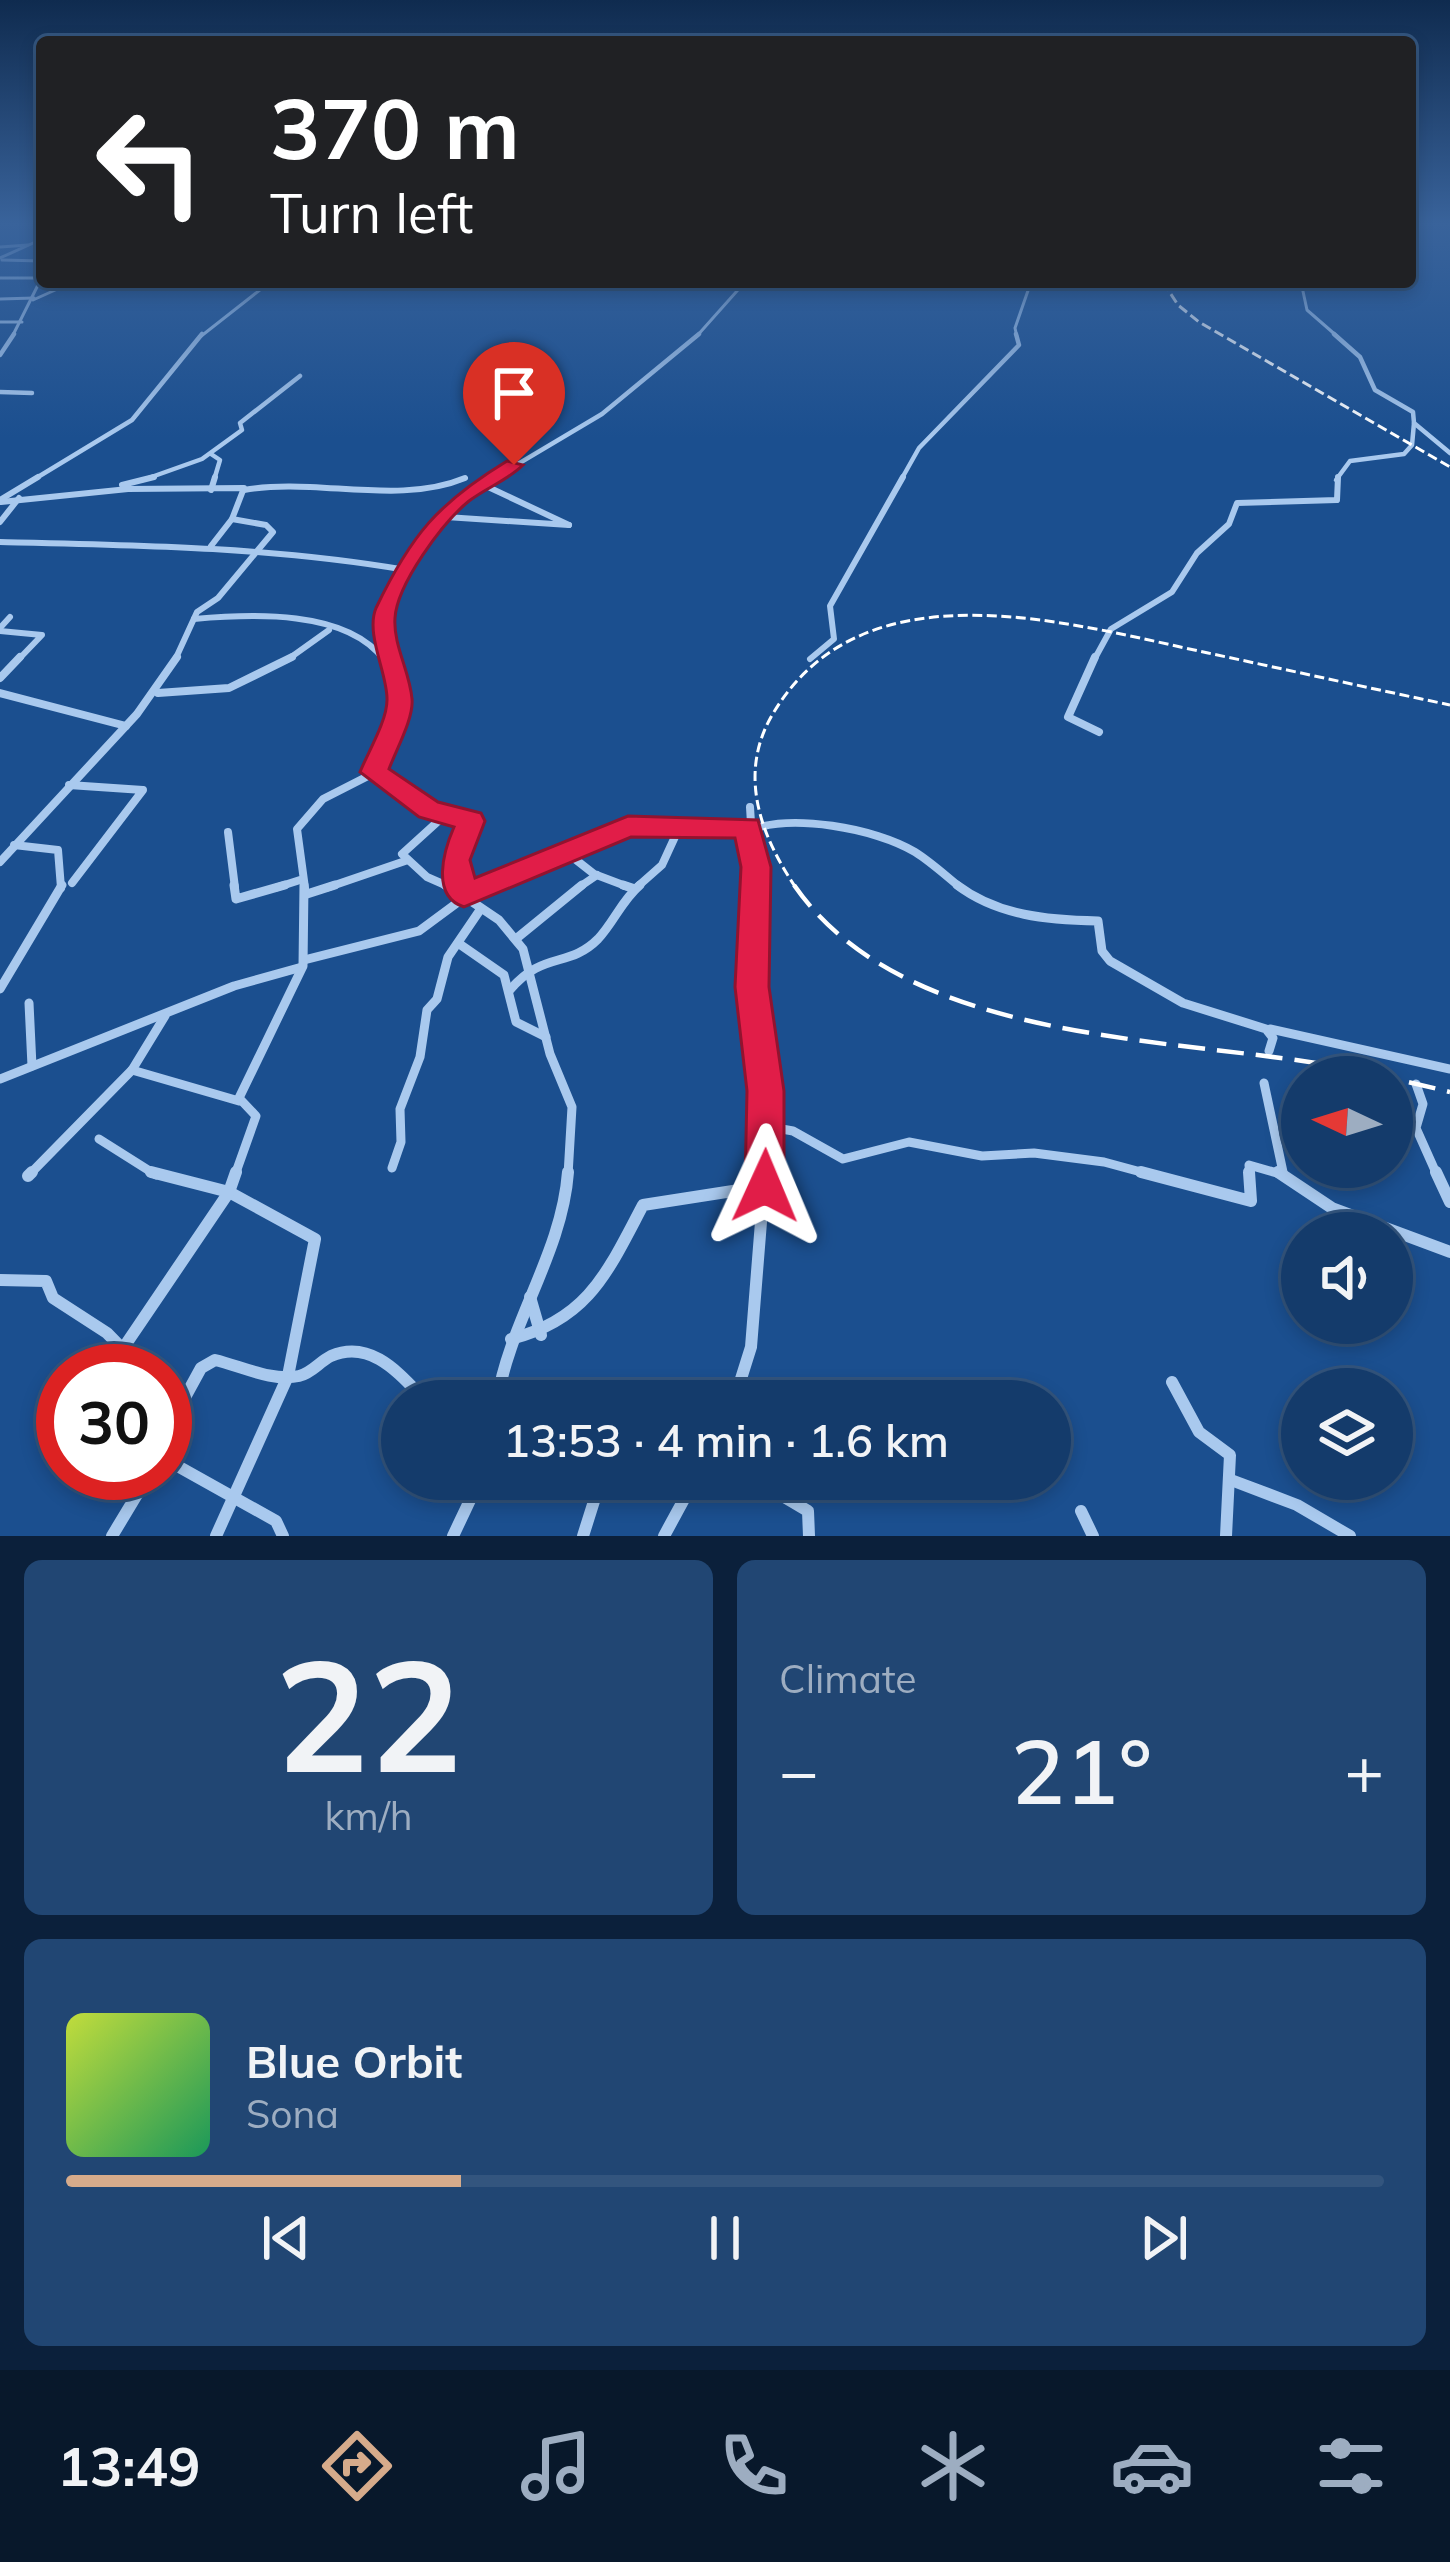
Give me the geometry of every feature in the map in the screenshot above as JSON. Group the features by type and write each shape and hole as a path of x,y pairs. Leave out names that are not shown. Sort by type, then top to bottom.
{"street":[{"path":"0,355 35,295"},
{"path":"0,299 43,295"},
{"path":"2,500 127,424 173,376 203,333 253,295"},
{"path":"388,665 392,649 383,619 416,546 461,498 527,454 584,426 656,372 693,341 734,295"},
{"path":"810,659 834,639 830,606 919,448 1019,345 1015,328 1027,295"},
{"path":"1099,732 1068,716 1088,690 1102,637 1122,620 1156,605 1188,576 1196,556 1231,523 1237,503 1337,500 1336,479 1350,461 1404,454 1412,446 1416,415 1375,390 1364,363 1310,314 1301,295"},
{"path":"0,322 23,322"},
{"path":"0,335 14,335"},
{"path":"110,490 211,454 300,376"},
{"path":"0,392 32,393"},
{"path":"1414,423 1450,453"},
{"path":"211,454 220,460 211,490"},
{"path":"2,500 110,490 244,490 276,484 332,492 396,486 436,490 465,478"},
{"path":"446,517 570,526 484,485"},
{"path":"211,546 232,518 244,490"},
{"path":"0,522 20,498"},
{"path":"0,862 158,693 194,619 274,530 232,518"},
{"path":"0,542 211,546 276,557 306,553 406,569"},
{"path":"0,630 10,617"},
{"path":"194,619 263,618 369,642 398,683 400,706 374,772 332,793 303,818 297,835 300,880 307,894 300,927 304,963 238,1101"},
{"path":"0,630 42,635 0,678"},
{"path":"158,693 199,698 220,693 285,662 329,630"},
{"path":"0,693 128,726"},
{"path":"106,745 114,723"},
{"path":"374,772 445,815 472,824 455,860 464,895"},
{"path":"68,785 143,788 112,836 72,883"},
{"path":"741,1380 751,1347 765,1186 765,1126 752,987 756,867 748,829 750,807"},
{"path":"445,815 404,848 409,860 427,877 464,895 517,938 530,966 546,1037 571,1100 569,1199 512,1339 501,1380"},
{"path":"0,1078 234,986 419,931 464,895 628,826 748,829 772,820 877,836 913,851 980,902 1048,920 1098,921 1103,956 1110,962 1179,1001 1266,1028 1273,1037 1269,1051"},
{"path":"509,991 530,966 584,950 603,933 634,889 662,865 679,828"},
{"path":"227,832 236,899 300,880"},
{"path":"0,989 64,882 57,870 58,850 13,845"},
{"path":"566,852 597,875 634,889"},
{"path":"307,894 409,860"},
{"path":"517,938 552,916 570,892 597,875"},
{"path":"392,1168 400,1142 400,1108 420,1057 425,1015 436,1001 448,957 480,910"},
{"path":"458,943 505,974 516,1022 546,1037"},
{"path":"29,1003 32,1066"},
{"path":"28,1175 132,1070 166,1015"},
{"path":"1270,1029 1450,1069"},
{"path":"126,1344 229,1192 255,1126 250,1107 238,1101 132,1070"},
{"path":"1264,1083 1281,1163"},
{"path":"1416,1084 1423,1104 1416,1128 1450,1202"},
{"path":"765,1126 793,1131 843,1159 909,1142 982,1156 1034,1153 1104,1162 1251,1201 1249,1165 1281,1172"},
{"path":"99,1139 158,1176 229,1192 315,1239 288,1376 216,1536"},
{"path":"512,1339 541,1335 611,1270 643,1205 765,1186"},
{"path":"1305,1188 1329,1206 1450,1252"},
{"path":"0,1280 46,1281 53,1298 120,1344"},
{"path":"529,1296 541,1335"},
{"path":"192,1389 209,1361 288,1376 304,1374 334,1355 353,1354 389,1360 407,1380"},
{"path":"1172,1382 1199,1432 1229,1455 1232,1480 1226,1536"},
{"path":"192,1475 276,1521 283,1536"},
{"path":"1232,1480 1297,1505 1350,1536"},
{"path":"112,1536 134,1500"},
{"path":"453,1536 471,1500"},
{"path":"583,1536 594,1500"},
{"path":"664,1536 684,1500"},
{"path":"790,1500 808,1511 809,1536"},
{"path":"1081,1511 1093,1536"}],"railway":[{"path":"1171,295 1199,322 1450,467"},
{"path":"795,886 773,848 758,805 755,783 761,739 771,717 810,668 857,637 911,620 970,615 1093,628 1450,705"},
{"path":"795,886 840,936 897,974 962,1002 1106,1036 1316,1063 1450,1092"}],"route":[{"path":"514,465 461,498 442,524 416,546 387,608 383,619 392,649 388,665 398,683 400,706 374,772 429,809 471,821 455,860 464,895 628,826 651,830 708,825 748,828 756,867 752,987 766,1091 765,1186"}]}
